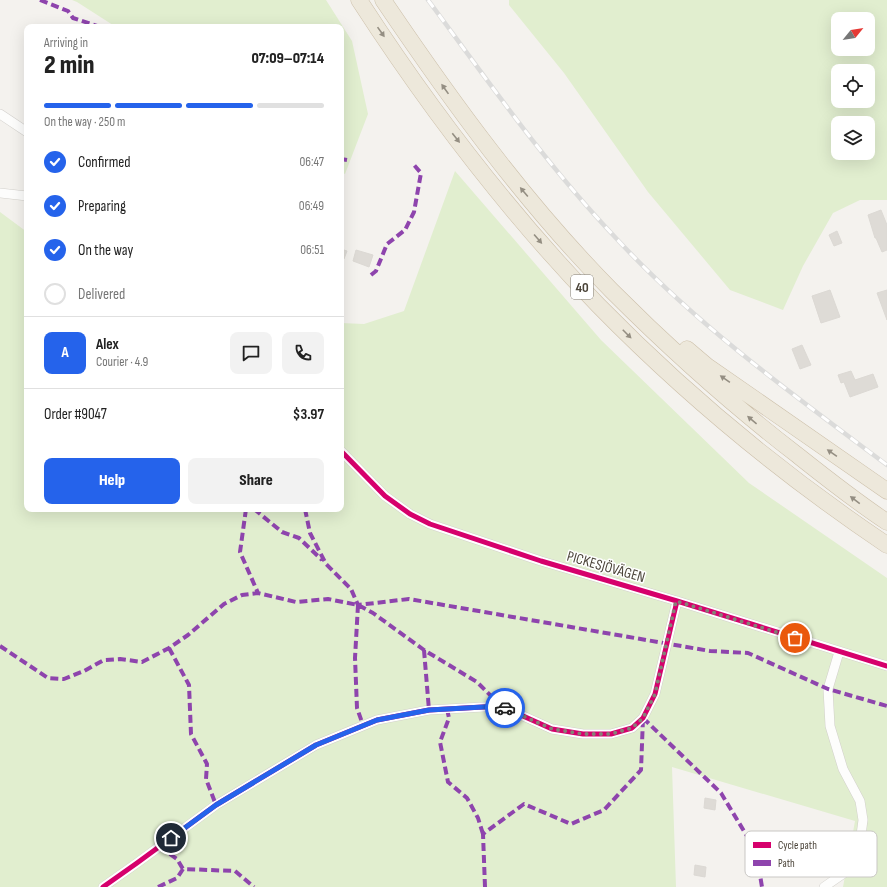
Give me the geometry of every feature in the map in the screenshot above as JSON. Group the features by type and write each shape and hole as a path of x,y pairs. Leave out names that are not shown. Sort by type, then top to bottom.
{"highway":[{"name":"40","path":"359,0 447,127 488,179 539,239 598,304 658,364 750,444 812,493 887,545"},
{"name":"40","path":"383,0 462,113 502,166 552,225 611,290 670,348 761,427 821,474 887,522"},
{"path":"587,263 707,366 887,491"}],"street":[{"path":"0,114 24,130"},
{"path":"0,193 24,196"},
{"name":"PICKESJÖVÄGEN","path":"344,454 385,496 410,514 430,524 541,561 887,666"},
{"path":"103,887 216,805 316,745 377,720 429,710 501,706 552,729 583,734 611,734 632,728 643,718 655,694 676,601"},
{"path":"839,652 828,689 830,726 843,769 860,801 863,820 862,831"},
{"path":"824,887 838,877"}],"green space":[{"path":"72,0 326,0 341,24 111,24"},
{"path":"509,0 887,0 887,200 860,200 833,213 803,266 783,310 730,290 648,192 564,73 509,5"},
{"path":"344,28 352,41 368,114 345,174"},
{"path":"455,171 601,340 749,483 887,578 887,887 843,887 845,877 877,877 877,831 853,831 855,821 672,767 676,887 0,887 0,212 24,230 24,512 344,512 344,323 364,324 404,311"}],"building":[{"path":"881,210 887,225 887,250 882,252 875,238 868,215"},
{"path":"837,231 842,243 834,246 829,235"},
{"path":"344,250 347,251 344,259"},
{"path":"356,250 373,255 369,267 353,261"},
{"path":"830,290 840,317 821,323 812,296"},
{"path":"887,290 887,320 877,293"},
{"path":"802,345 811,365 800,369 792,349"},
{"path":"851,371 855,380 873,374 878,387 850,397 844,382 841,383 838,375"},
{"path":"705,798 716,800 715,810 704,808"},
{"path":"695,865 706,867 705,877 694,875"}],"railway":[{"path":"428,0 495,91 564,180 645,268 710,328 816,412 887,465"}],"marked path":[{"path":"40,0 68,11 73,18 91,24"},
{"path":"371,275 376,271 387,244 405,230 414,212 421,173 414,165"},
{"path":"246,512 240,552 258,593"},
{"path":"258,512 282,532 299,538 322,560"},
{"path":"306,512 310,533 326,564 351,589 358,605 409,599 710,651 748,653 828,689 887,706"},
{"path":"0,646 48,678 64,679 84,671 104,660 120,659 142,662 169,648 188,635 224,604 242,595 258,593 296,602 328,599 358,605 373,613 424,650 477,682 501,706"},
{"path":"358,605 355,658 357,708 363,725"},
{"path":"169,648 189,685 191,734 207,764 206,779 216,805"},
{"path":"424,650 429,710"},
{"path":"447,709 449,718 440,742 448,782 467,798 478,818 483,834"},
{"path":"643,718 721,793 745,833"},
{"path":"485,887 483,834 524,804 571,824 604,810 641,770 643,718"},
{"path":"160,847 177,859 183,869"},
{"path":"158,887 177,878 183,869 235,871 254,887"},
{"path":"760,877 762,887"}],"cycle path":[{"path":"344,454 385,496 410,514 430,524 541,561 677,601 887,666"},
{"path":"103,887 216,805 316,745 377,720 429,710 501,706 552,729 583,734 611,734 632,728 643,718 655,694 677,601"}],"way so far":[{"path":"505,708 552,729 583,734 611,734 632,728 643,718 655,694 676,601 795,638"}],"route":[{"path":"171,838 216,805 316,745 377,720 429,710 501,706 505,708"}]}
